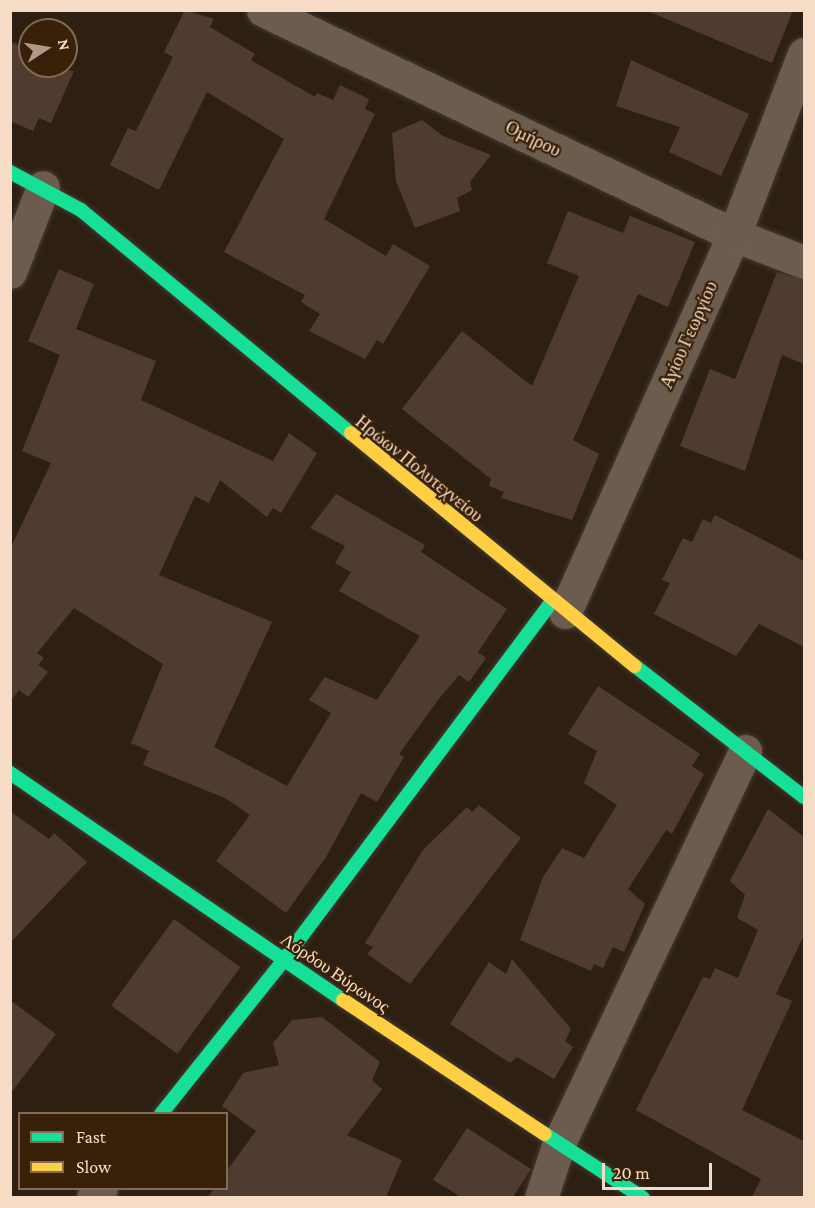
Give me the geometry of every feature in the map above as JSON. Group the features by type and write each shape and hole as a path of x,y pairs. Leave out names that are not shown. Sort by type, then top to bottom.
{"street":[{"name":"Ομήρου","path":"263,10 734,235 804,262"},
{"name":"Αγίου Γεωργίου","path":"559,606 734,235 804,54"},
{"name":"Ηρώων Πολυτεχνείου","path":"10,172 43,187 119,240 559,606 804,797"},
{"path":"10,272 43,187"},
{"path":"162,1112 283,961 559,606"},
{"path":"541,1197 560,1143 745,751"},
{"name":"Λόρδου Βύρωνος","path":"10,773 283,961 643,1197"}],"building":[{"path":"185,10 214,19 210,27 255,54 251,60 315,97 317,93 333,100 340,85 369,99 365,109 375,114 324,219 386,256 393,244 430,266 383,344 377,340 365,359 309,331 320,314 301,302 305,295 224,252 284,139 207,92 159,190 110,165 128,128 136,131 173,57 164,52"},
{"path":"645,10 793,10 772,63"},
{"path":"10,41 18,45 18,78 71,78 51,123 39,118 33,131 10,121"},
{"path":"631,60 749,114 721,176 669,152 680,127 616,106"},
{"path":"422,120 443,136 491,155 470,182 472,190 457,198 460,211 415,228 396,181 392,133"},
{"path":"568,211 623,233 630,216 695,242 668,307 638,294 573,440 599,454 572,520 501,498 504,492 489,486 491,479 402,409 462,331 532,386 579,276 547,263"},
{"path":"59,269 94,284 76,329 156,361 141,400 273,461 289,433 317,453 281,513 273,508 267,517 220,480 209,503 195,496 159,575 272,622 214,747 287,786 331,713 309,700 325,677 377,700 420,636 339,591 351,572 335,563 345,546 310,528 336,494 425,545 421,552 507,609 478,652 486,658 469,682 459,675 438,700 399,754 404,757 377,802 361,793 326,857 286,913 216,861 250,815 225,798 143,765 149,751 131,743 163,664 74,608 37,653 44,658 38,665 48,672 28,697 19,690 10,702 10,549 51,463 22,451 60,355 28,341"},
{"path":"777,272 804,280 804,364 782,355 745,471 680,446 710,369 735,379"},
{"path":"715,515 804,561 804,647 759,624 736,656 654,614 670,583 662,580 683,538 692,542 703,519 711,523"},
{"path":"598,686 700,754 692,766 704,774 672,834 666,830 628,889 645,904 624,952 613,947 603,968 594,964 591,971 520,940 543,877 562,848 584,858 617,805 584,783 597,751 568,734"},
{"path":"479,805 521,838 410,984 367,954 373,947 365,943 423,850 467,807 472,812"},
{"path":"768,809 804,837 804,935 776,994 792,1001 742,1110 804,1141 804,1197 752,1197 761,1179 636,1110 703,977 710,979 715,968 738,978 758,930 737,918 745,895 730,881"},
{"path":"10,811 49,839 54,833 87,862 10,943"},
{"path":"174,919 240,967 177,1054 111,1006"},
{"path":"512,959 571,1029 565,1041 573,1047 554,1079 517,1057 510,1063 450,1024 489,962 506,974"},
{"path":"10,1000 56,1034 10,1094"},
{"path":"322,1017 380,1062 372,1080 382,1089 347,1135 402,1160 386,1197 208,1197 213,1190 228,1190 228,1169 256,1131 222,1106 243,1073 279,1065 273,1043 292,1020"},
{"path":"467,1128 531,1169 513,1197 461,1197 433,1180"}],"traffic: fast":[{"path":"10,172 81,210 351,433"},
{"path":"163,1112 283,961 553,600"},
{"path":"635,666 804,797"},
{"path":"10,773 343,1000"},
{"path":"545,1134 643,1198"}],"traffic: slow":[{"path":"351,433 635,666"},
{"path":"343,1000 545,1134"}]}
